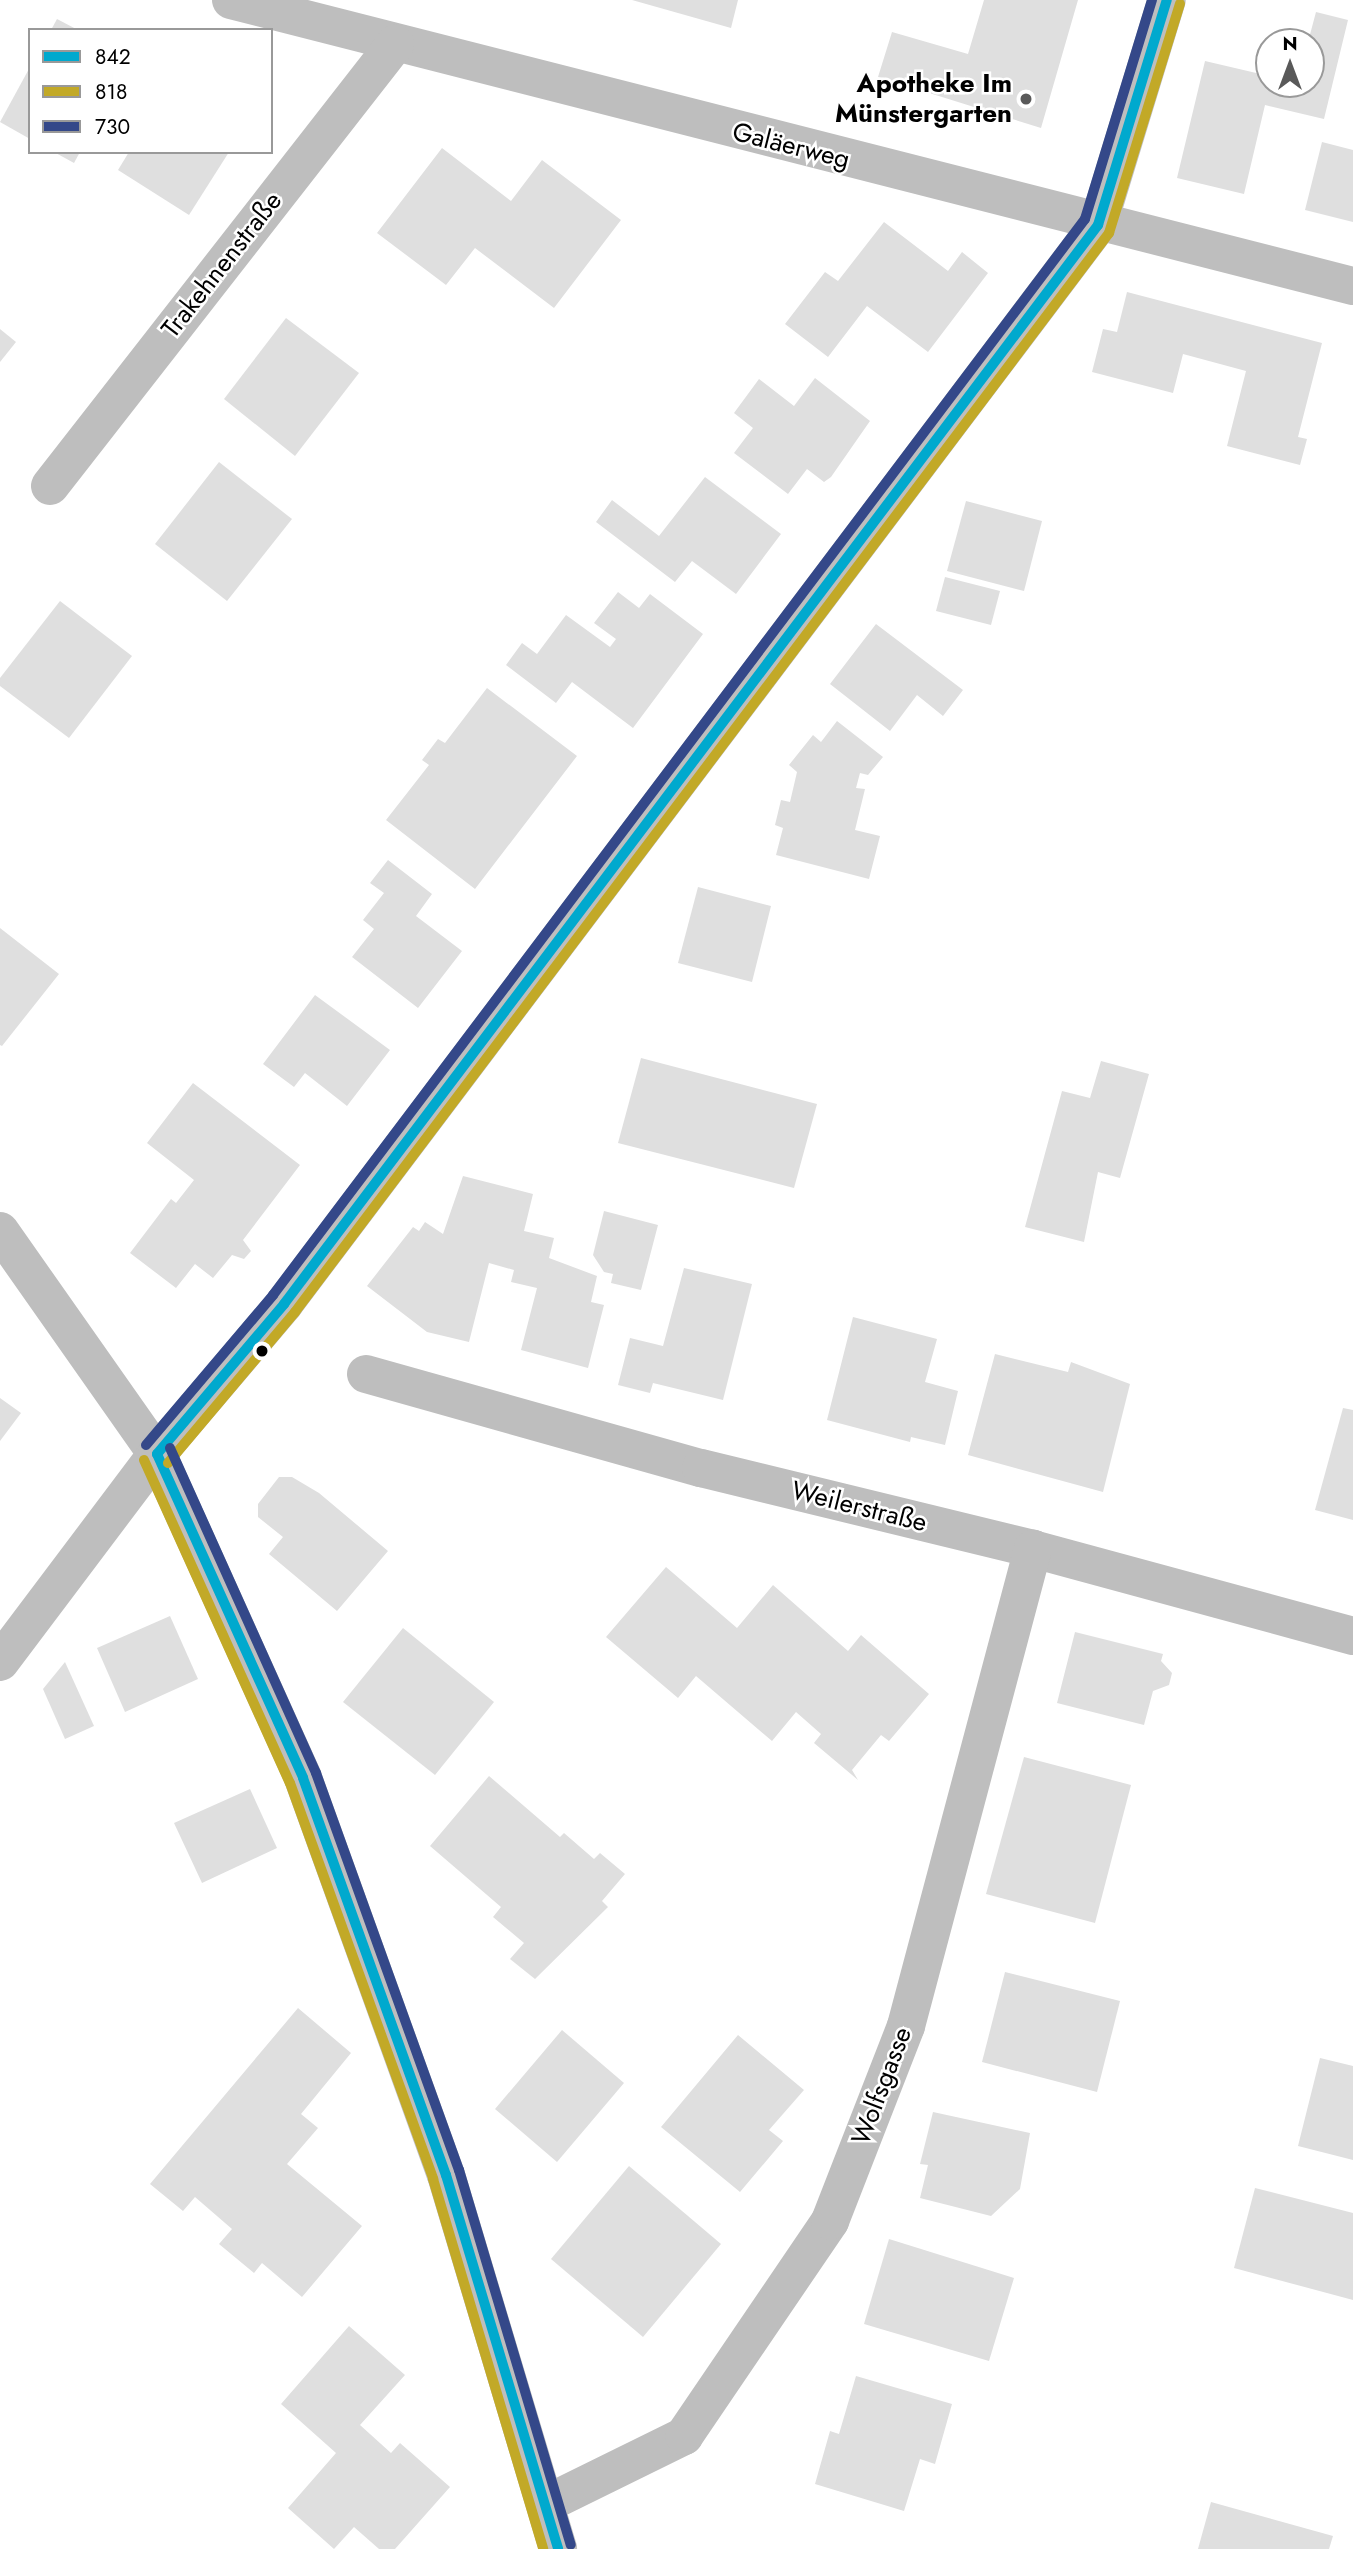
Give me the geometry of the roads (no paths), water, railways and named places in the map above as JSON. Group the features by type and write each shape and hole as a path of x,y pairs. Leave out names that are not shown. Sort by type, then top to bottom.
{"street":[{"name":"Galäerweg","path":"231,0 1098,225 1353,286"},
{"path":"0,1662 158,1454 284,1304 1098,225 1167,0"},
{"name":"Trakehnenstraße","path":"50,486 395,44"},
{"path":"0,1231 158,1454 303,1778 446,2175 558,2549"},
{"name":"Weilerstraße","path":"366,1374 701,1468 1033,1549 1353,1636"},
{"name":"Wolfsgasse","path":"546,2504 684,2436 830,2221 906,2026 1033,1549"}],"place":[{"name":"Apotheke Im Münstergarten","path":"1026,99"}]}
